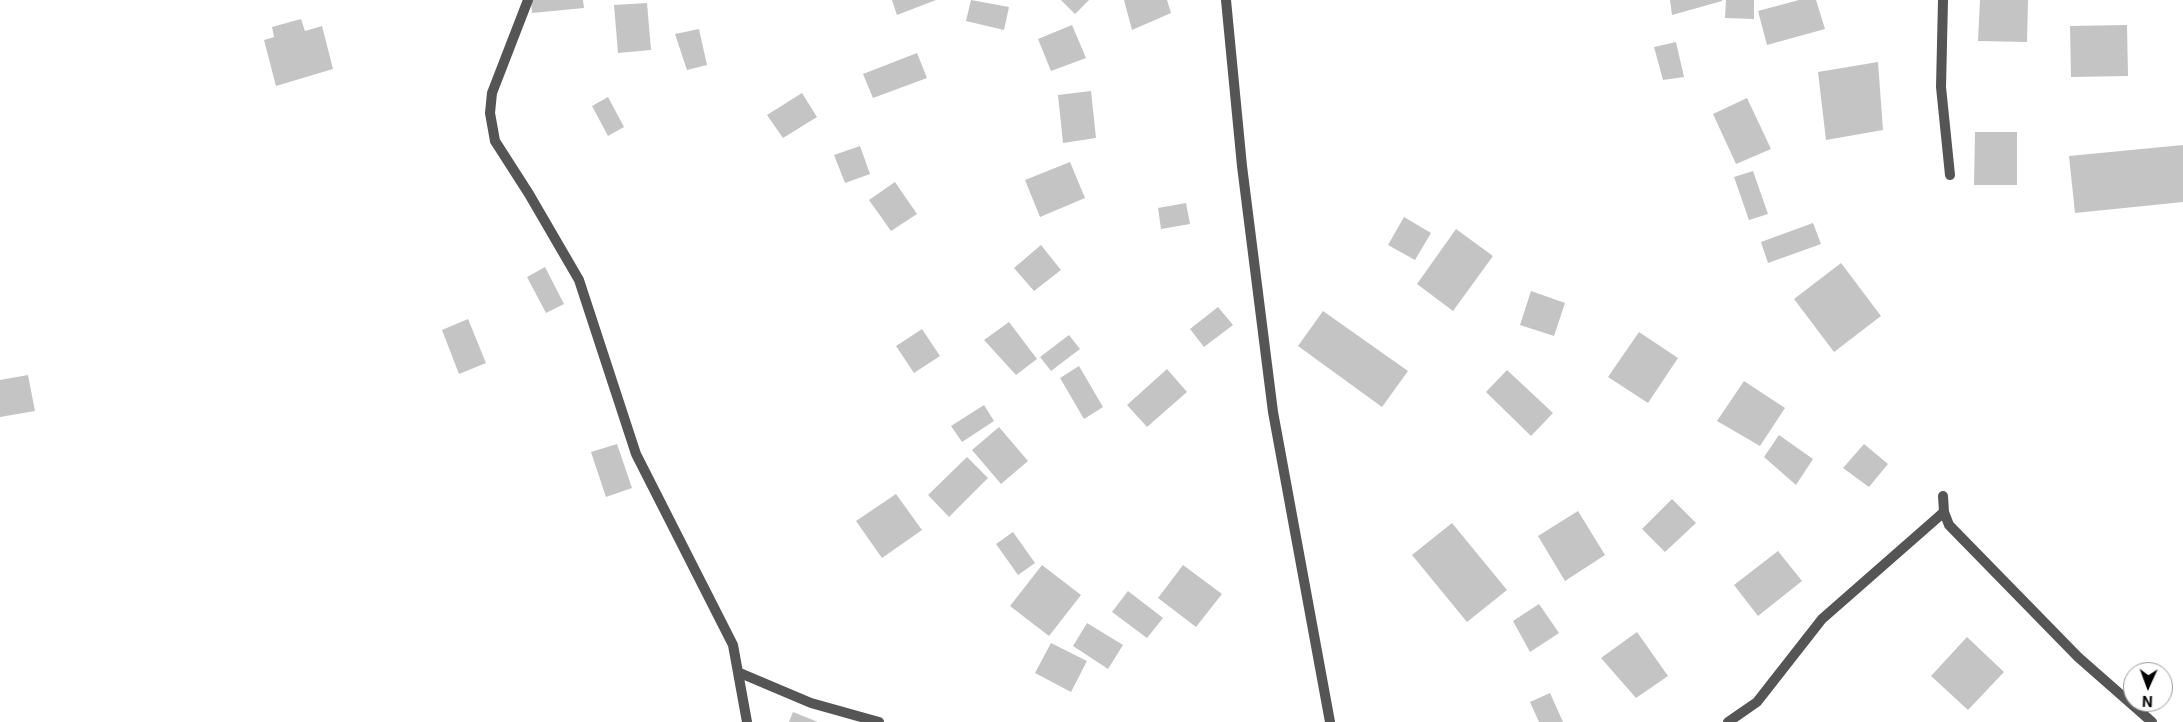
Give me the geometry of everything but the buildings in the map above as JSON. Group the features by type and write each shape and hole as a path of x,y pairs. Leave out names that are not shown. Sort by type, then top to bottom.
{"street":[{"path":"528,0 492,92 490,113 495,141 529,194 579,280 636,454 734,645 747,722"},
{"path":"1226,0 1242,166 1273,412 1330,722"},
{"path":"1943,0 1941,87 1950,175"},
{"path":"1942,496 1944,512 1949,525 2078,657 2152,722"},
{"path":"1728,722 1757,702 1822,619 1944,512"},
{"path":"740,673 811,703 879,722"}]}
